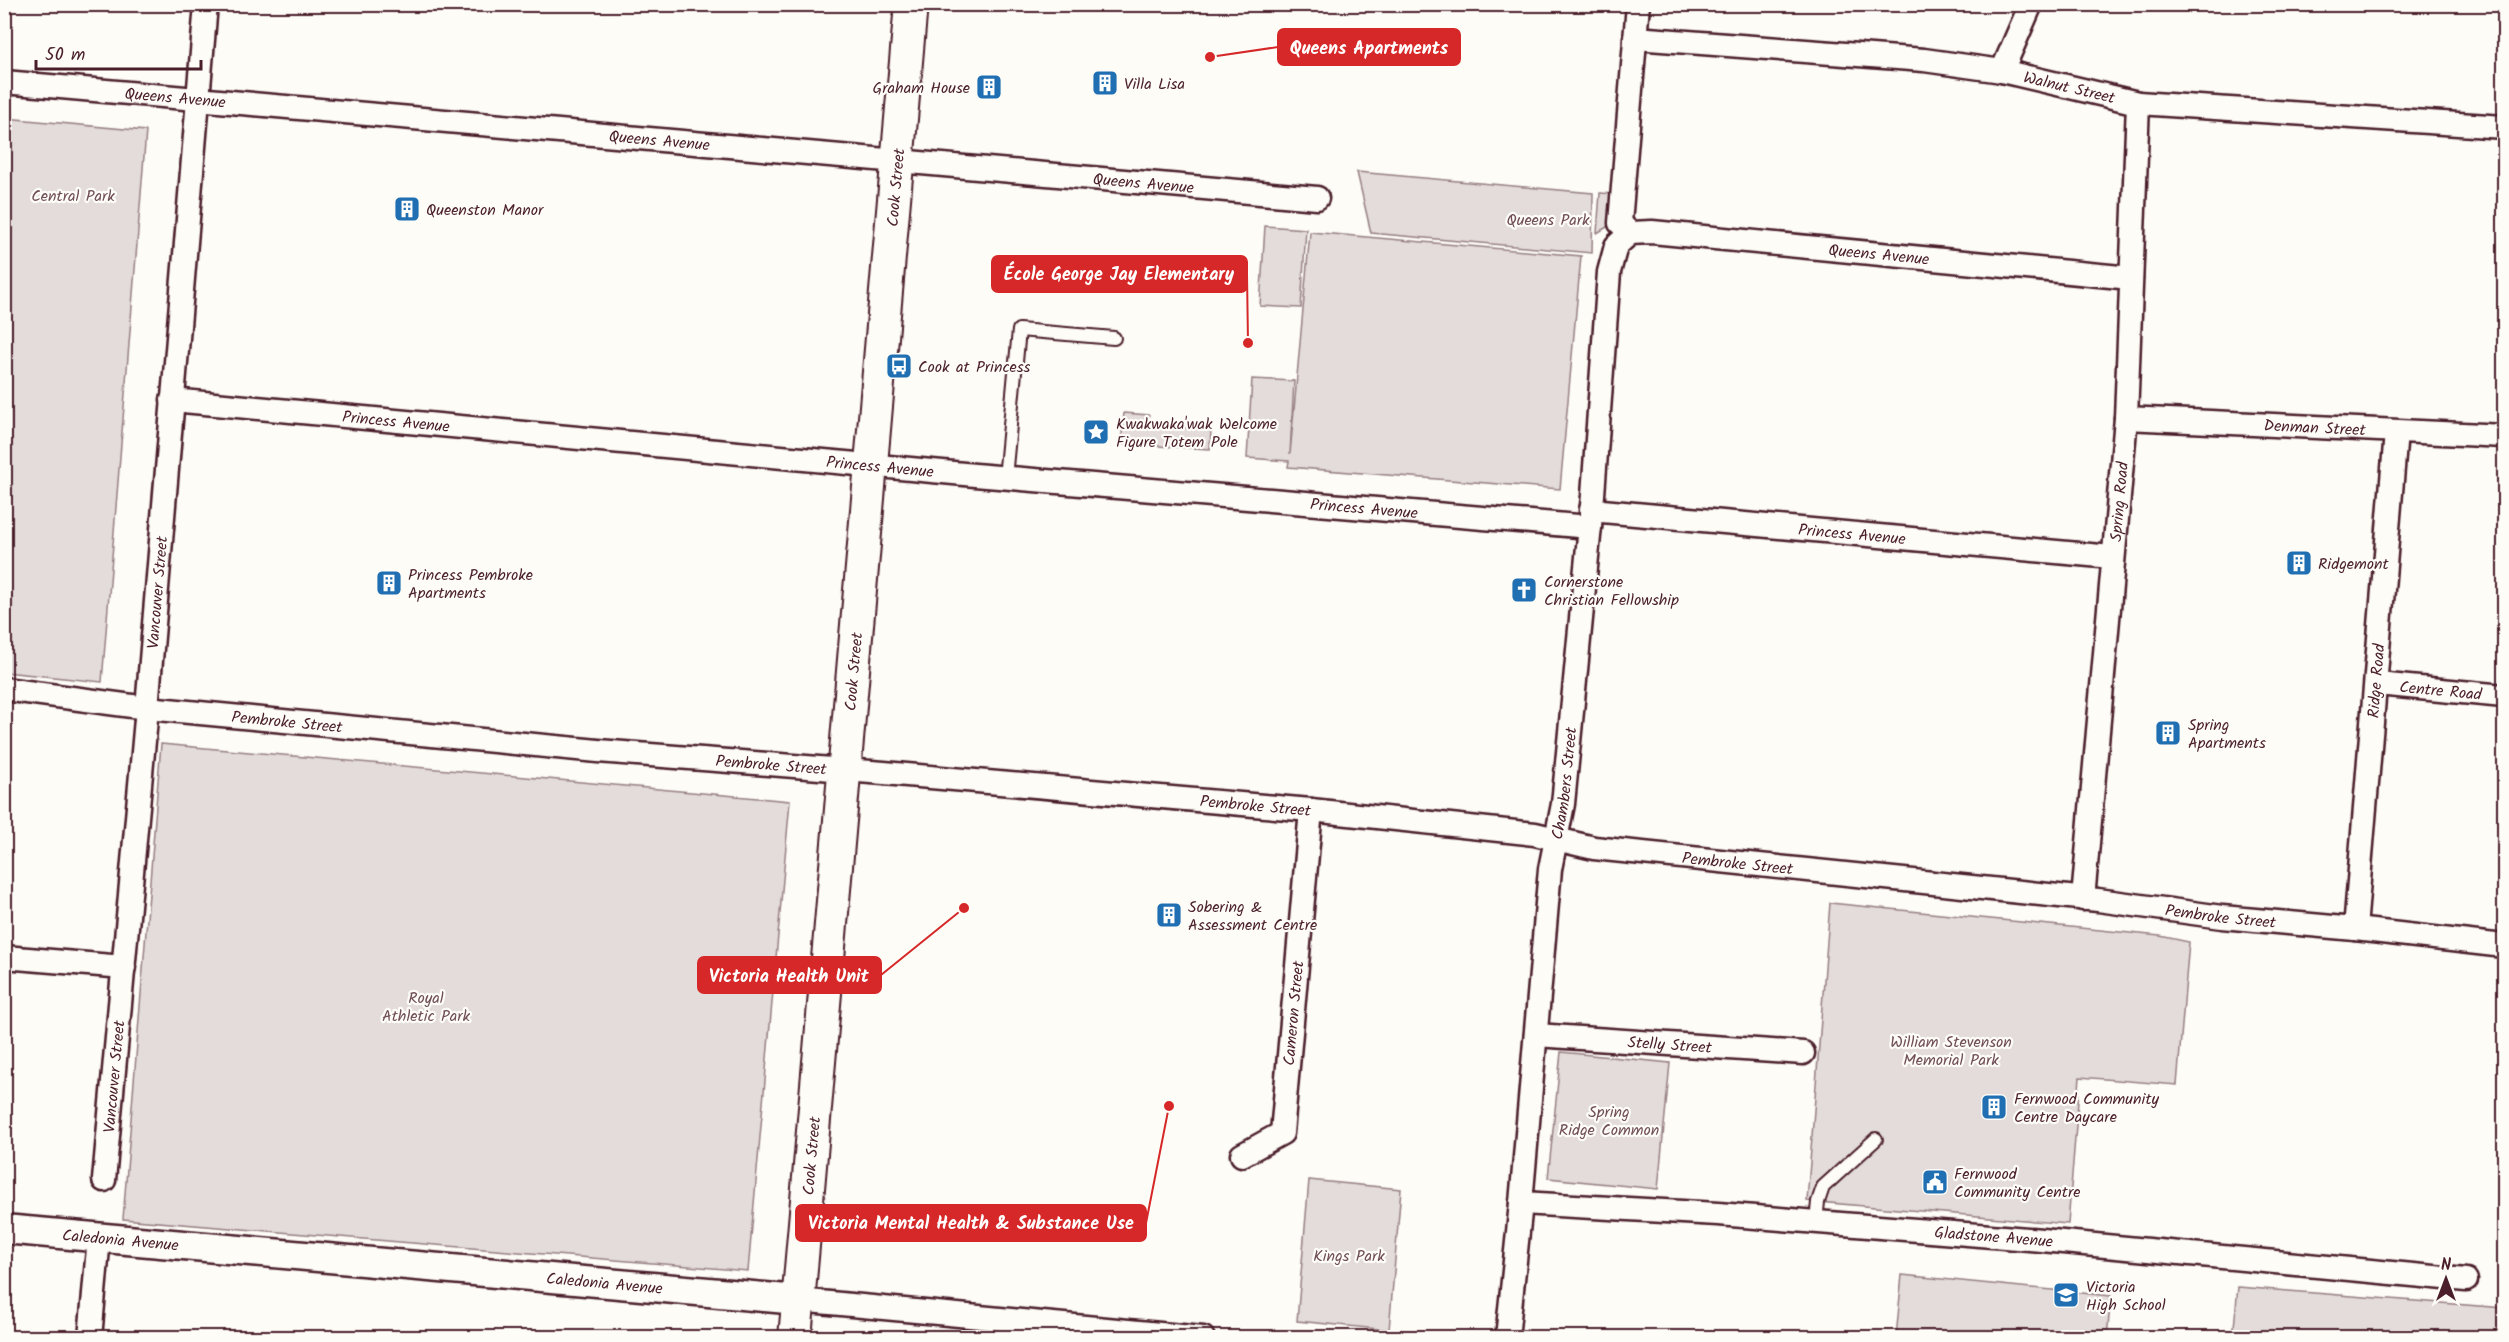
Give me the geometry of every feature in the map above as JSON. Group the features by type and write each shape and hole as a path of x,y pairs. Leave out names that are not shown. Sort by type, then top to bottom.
{"main road":[{"name":"Cook Street","path":"795,1338 911,4"}],"street":[{"name":"Vancouver Street","path":"104,1180 147,708 196,99 206,4"},
{"path":"1630,233 1620,223 1638,4"},
{"path":"2002,71 2031,4"},
{"name":"Walnut Street","path":"1635,38 1924,60 2002,71 2138,103 2505,127"},
{"name":"Queens Avenue","path":"4,82 1317,198"},
{"name":"Spring Road","path":"2083,899 2126,418 2138,103"},
{"name":"Queens Avenue","path":"1630,233 1652,232 2131,278"},
{"name":"Chambers Street","path":"1507,1338 1550,869 1563,804 1590,518 1609,272 1616,246 1630,233"},
{"name":"Princess Avenue","path":"171,400 1005,478 2112,557"},
{"name":"Denman Street","path":"2126,418 2505,436"},
{"name":"Ridge Road","path":"2355,928 2377,684 2396,432"},
{"name":"Centre Road","path":"2377,684 2505,696"},
{"name":"Pembroke Street","path":"4,689 147,708 587,750 1311,810 1535,834 1594,848 2083,899 2222,916 2355,928 2505,946"},
{"name":"Cameron Street","path":"1242,1155 1282,1133 1311,810"},
{"path":"4,957 124,967"},
{"name":"Stelly Street","path":"1536,1035 1803,1053"},
{"name":"Gladstone Avenue","path":"1521,1203 1816,1222 2042,1240 2466,1280"},
{"name":"Caledonia Avenue","path":"4,1229 798,1299 1203,1338"},
{"path":"90,1337 99,1237"}],"lane":[{"path":"1005,478 1019,330 1114,338"},
{"path":"1816,1222 1818,1202 1823,1187 1876,1139"}],"green space":[{"name":"Central Park","path":"5,118 146,131 102,682 5,672"},
{"name":"Queens Park","path":"1357,172 1593,193 1592,253 1371,233"},
{"path":"1600,193 1615,194 1612,224 1597,233"},
{"path":"1265,226 1306,229 1301,308 1260,306"},
{"path":"1310,232 1581,256 1560,489 1288,467 1289,461 1247,458 1252,379 1294,381 1290,454"},
{"path":"1124,413 1149,415 1148,426 1211,429 1210,449 1121,444"},
{"name":"Royal Athletic Park","path":"161,744 790,801 748,1271 123,1219"},
{"name":"William Stevenson Memorial Park","path":"1830,903 2160,936 2189,942 2177,1085 2080,1077 2068,1224 1807,1201"},
{"name":"Spring Ridge Common","path":"1561,1052 1670,1063 1658,1189 1548,1178"},
{"name":"Kings Park","path":"1309,1180 1401,1189 1389,1330 1297,1321"},
{"path":"1902,1275 2111,1296 2107,1337 1896,1337"},
{"path":"2238,1287 2504,1308 2504,1337 2233,1337"}],"place":[{"name":"Queens Apartments","path":"1210,57"},
{"name":"Villa Lisa","path":"1105,83"},
{"name":"Graham House","path":"989,87"},
{"name":"Queenston Manor","path":"407,209"},
{"name":"École George Jay Elementary","path":"1248,343"},
{"name":"Cook at Princess","path":"899,366"},
{"name":"Kwakwaka'wak Welcome Figure Totem Pole","path":"1096,432"},
{"name":"Ridgemont","path":"2299,563"},
{"name":"Princess Pembroke Apartments","path":"389,583"},
{"name":"Cornerstone Christian Fellowship","path":"1524,590"},
{"name":"Spring Apartments","path":"2168,733"},
{"name":"Victoria Health Unit","path":"964,908"},
{"name":"Sobering & Assessment Centre","path":"1169,915"},
{"name":"Victoria Mental Health & Substance Use","path":"1169,1106"},
{"name":"Fernwood Community Centre Daycare","path":"1994,1107"},
{"name":"Fernwood Community Centre","path":"1935,1182"},
{"name":"Victoria High School","path":"2066,1295"}]}
